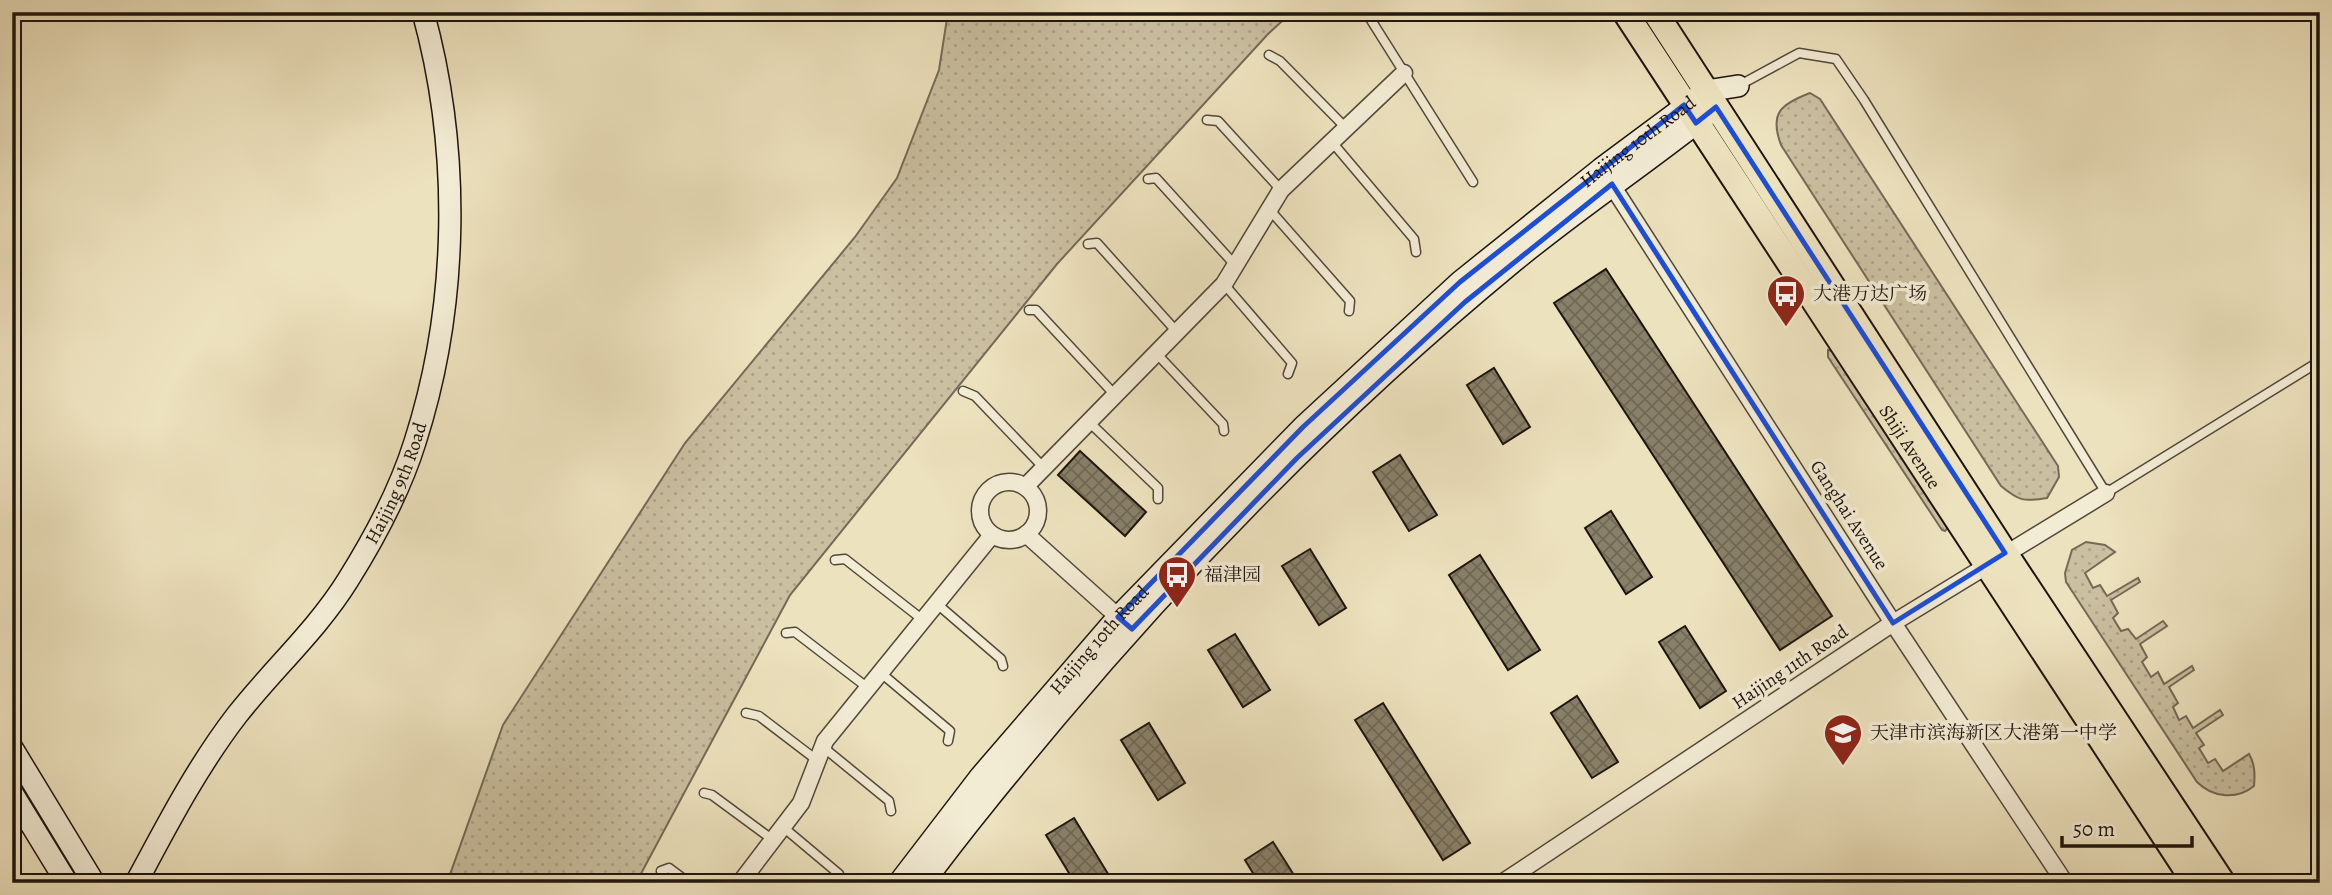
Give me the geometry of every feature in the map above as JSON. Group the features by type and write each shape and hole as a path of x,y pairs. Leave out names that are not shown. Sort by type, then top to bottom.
{"main road":[{"name":"Shiji Avenue","path":"1625,12 1690,114 1995,559 2223,883"},
{"name":"Shiji Avenue","path":"1655,12 2195,883"}],"street":[{"name":"Haijing 9th Road","path":"127,883 172,800 212,736 308,620 351,557 388,488 406,442 430,348 440,243 436,120 416,12"},
{"name":"Haijing 9th Road","path":"136,883 191,783 238,714 307,637 348,581 384,516 415,443 436,357 444,302 449,224 443,111 423,12"},
{"path":"1025,487 1224,284 1281,190 1404,73"},
{"name":"Haijing 10th Road","path":"899,883 981,776 1125,623 1378,381 1606,177 1711,99 1738,86"},
{"name":"Ganghai Avenue","path":"1606,177 1893,624 2064,883"},
{"path":"1008,481 1025,487 1036,501 1038,510 1032,528 1026,534 1009,540 992,534 981,520 979,511 985,494 999,483 1008,481"},
{"name":"Haijing 11th Road","path":"1502,883 1893,624 2106,493"},
{"path":"740,883 801,803 825,741 992,534"},
{"path":"1026,534 1125,623"},
{"name":"Haijing 10th Road","path":"923,883 1125,623"},
{"path":"12,748 94,883"},
{"path":"12,793 67,883"}],"lane":[{"path":"1366,12 1473,182"},
{"path":"1738,86 1799,53 1836,59 1864,100 2106,493 2320,361"},
{"path":"1269,55 1280,61 1346,128"},
{"path":"1207,120 1219,121 1281,190"},
{"path":"1332,142 1414,239 1416,252"},
{"path":"1148,180 1156,178 1235,265"},
{"path":"1269,209 1350,301 1349,311"},
{"path":"1088,244 1097,243 1177,332"},
{"path":"1224,284 1292,363 1288,374"},
{"path":"1029,310 1036,310 1115,395"},
{"path":"1156,353 1223,424 1224,431"},
{"path":"963,391 975,396 1044,468"},
{"path":"1089,422 1158,488 1158,499"},
{"path":"835,560 845,559 923,620"},
{"path":"936,603 1001,659 1003,666"},
{"path":"786,633 795,632 868,688"},
{"path":"881,673 950,731 948,741"},
{"path":"746,713 759,716 820,754 889,802 891,810"},
{"path":"704,793 778,833 839,874 841,883"},
{"path":"660,871 669,868 689,883"}],"highlighted area":[{"path":"1684,105 1696,123 1716,107 2005,553 1893,623 1612,184 1465,302 1297,458 1132,629 1118,617 1303,427 1460,282"}],"shaded area":[{"path":"948,12 1292,12 1268,34 1057,264 790,595 636,883 447,883 503,725 685,443 855,237 897,178 939,70"},
{"path":"1810,93 1820,99 2058,466 2059,477 2047,498 2022,499 2001,486 1781,145 1776,125 1780,111 1792,101"},
{"path":"1828,350 1835,352 1949,526 1945,531 1828,357"},
{"path":"2086,542 2105,545 2115,552 2085,573 2093,588 2100,585 2107,596 2138,578 2140,582 2111,600 2118,613 2113,618 2121,631 2128,629 2136,639 2163,621 2167,626 2140,644 2147,657 2142,662 2151,677 2158,672 2164,684 2192,666 2194,670 2169,687 2178,703 2173,707 2179,720 2186,716 2193,728 2220,710 2223,715 2196,733 2204,745 2199,748 2208,763 2215,759 2223,771 2249,754 2253,765 2254,786 2247,791 2233,795 2218,794 2197,782 2066,582 2065,573 2072,550"}],"building":[{"path":"1606,269 1832,616 1780,650 1554,303"},
{"path":"1494,368 1530,427 1503,444 1467,385"},
{"path":"1080,451 1146,512 1125,536 1058,475"},
{"path":"1400,455 1437,515 1409,531 1373,472"},
{"path":"1611,511 1652,577 1626,594 1585,528"},
{"path":"1310,549 1346,608 1319,625 1282,566"},
{"path":"1480,555 1540,650 1508,670 1449,575"},
{"path":"1685,626 1726,691 1700,708 1659,642"},
{"path":"1235,634 1270,690 1243,707 1208,650"},
{"path":"1577,696 1618,762 1592,778 1551,713"},
{"path":"1383,703 1470,843 1443,860 1355,720"},
{"path":"1149,723 1185,783 1158,800 1121,740"},
{"path":"1074,818 1113,882 1075,883 1046,835"},
{"path":"1273,842 1299,883 1259,883 1245,860"}],"place":[{"name":"大港万达广场","path":"1786,328"},
{"name":"福津园","path":"1177,609"},
{"name":"天津市滨海新区大港第一中学","path":"1843,767"}]}
